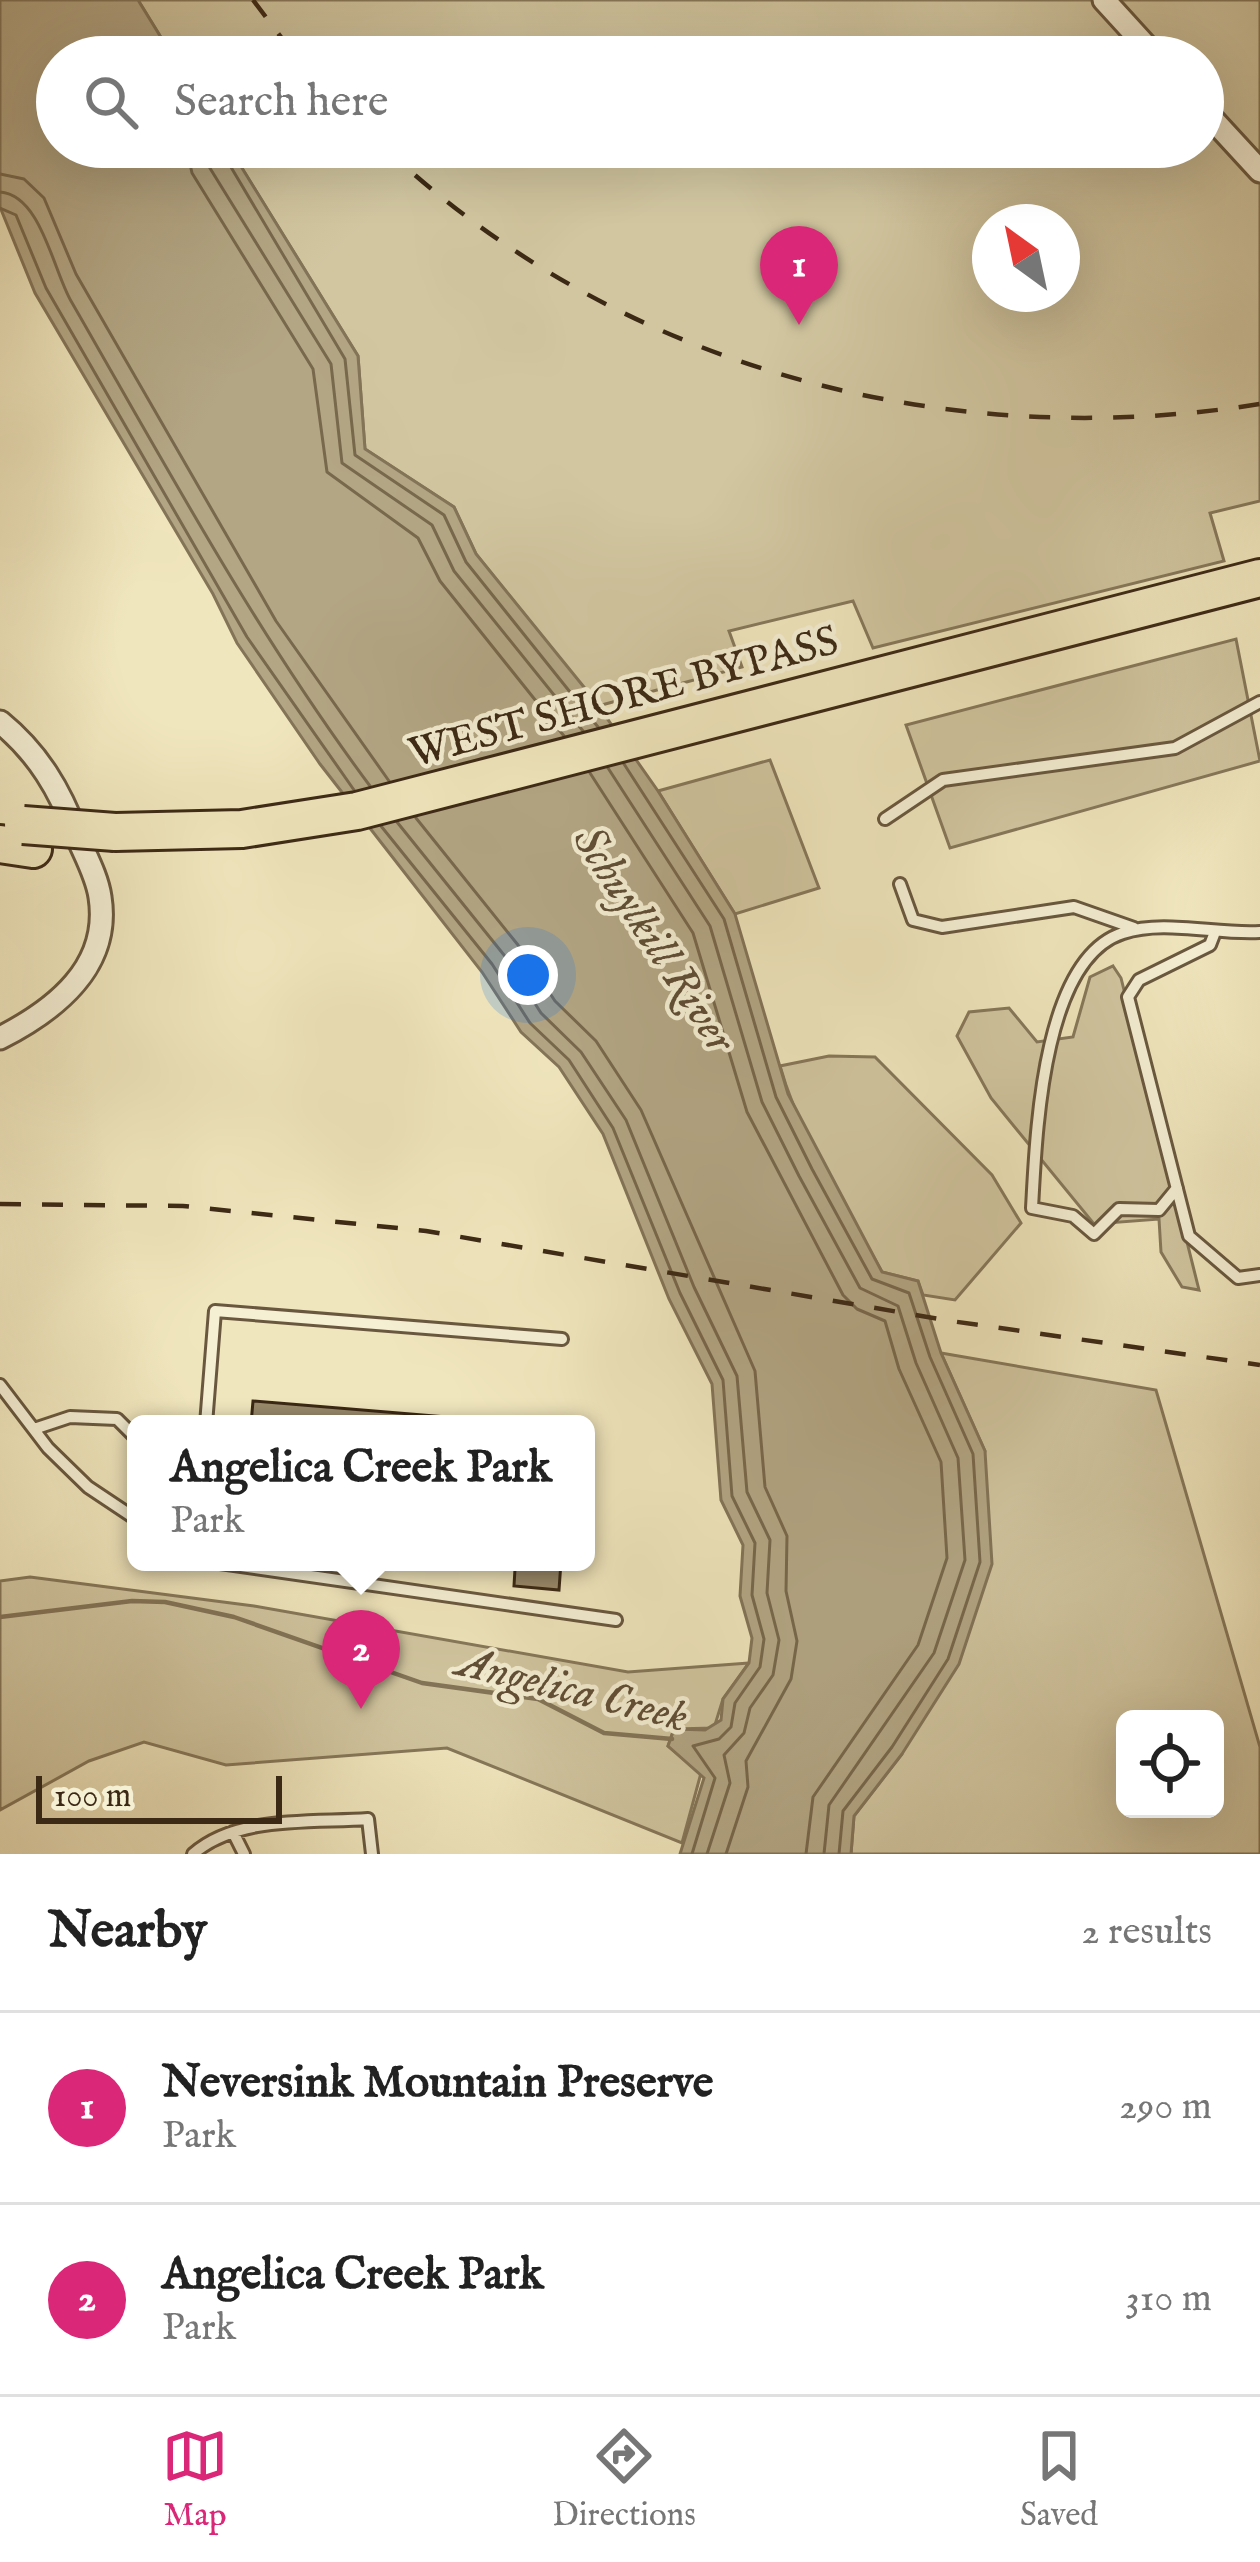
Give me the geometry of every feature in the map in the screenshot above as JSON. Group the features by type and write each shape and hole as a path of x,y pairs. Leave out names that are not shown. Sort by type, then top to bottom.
{"highway":[{"name":"WEST SHORE BYPASS","path":"753,717 1260,578"},
{"name":"WEST SHORE BYPASS","path":"14,835 119,843 250,839 1260,600"}],"street":[{"path":"1104,0 1137,36"},
{"path":"1224,132 1260,171"},
{"path":"0,722 25,742 60,791 100,897 99,929 76,987 40,1017 0,1037"}],"lane":[{"path":"885,819 943,780 1175,748 1260,702"},
{"path":"900,884 913,920 942,927 1074,907 1138,929"},
{"path":"1177,1188 1159,1210 1119,1209 1094,1234 1073,1216 1031,1208 1039,1083 1055,1024 1095,950 1117,934 1138,929 1260,932"},
{"path":"1215,932 1210,945 1139,980 1128,997 1189,1236 1238,1278 1260,1275"},
{"path":"207,1415 215,1311 562,1339"},
{"path":"0,1385 88,1487 127,1513"},
{"path":"34,1429 70,1418 117,1419 127,1429"},
{"path":"277,1571 616,1619"},
{"path":"194,1854 233,1832 368,1819 371,1854"},
{"path":"233,1832 244,1854"}],"shaded area":[{"path":"138,0 1260,0 1260,501 1210,513 1224,561 873,648 853,601 729,631 742,667 598,706 476,554 454,507 365,449 358,356 242,168 1224,168 1224,36 160,36"},
{"path":"1236,639 1260,761 950,848 906,725"},
{"path":"770,760 819,888 735,914 658,791"},
{"path":"1113,966 1121,978 1199,1290 1182,1287 1161,1252 1159,1219 1094,1224 991,1098 957,1036 969,1012 1009,1008 1037,1042 1073,1037 1090,977"},
{"path":"829,1056 875,1057 992,1175 1021,1223 955,1300 923,1295 918,1281 882,1272 812,1145 780,1066"},
{"path":"941,1353 1156,1390 1260,1747 1260,1854 851,1854 854,1816 902,1754 985,1451"},
{"path":"30,1577 254,1606 628,1672 749,1663 723,1699 714,1728 674,1729 668,1746 701,1773 682,1843 447,1748 226,1765 144,1742 89,1761 0,1810 0,1581"}],"water":[{"name":"Schuylkill River","path":"0,0 138,0 160,36 36,36 36,168 242,168 358,356 365,449 454,507 476,554 592,697 735,914 788,1094 882,1272 918,1281 941,1353 985,1451 992,1564 959,1664 902,1754 854,1816 851,1854 680,1854 704,1778 668,1746 674,1729 705,1730 721,1720 723,1699 749,1663 752,1638 740,1596 743,1545 721,1500 712,1384 669,1299 603,1134 559,1067 521,1032 482,972 320,764 237,643 213,594 35,293 0,207"}],"building":[{"path":"253,1401 422,1415 252,1415"},
{"path":"515,1571 560,1571 559,1590 514,1586"}],"waterway":[{"name":"Angelica Creek","path":"0,1617 132,1601 165,1602 234,1617 422,1683 538,1699 604,1733 672,1739"}],"railway":[{"path":"253,0 280,36"},
{"path":"409,168 476,224 576,288 681,339 792,378 906,403 1023,416 1142,416 1260,404"},
{"path":"0,1204 183,1206 426,1231 951,1321 1260,1365"}],"place":[{"name":"Neversink Mountain Preserve","path":"799,325"},
{"name":"Angelica Creek Park","path":"361,1709"}]}
